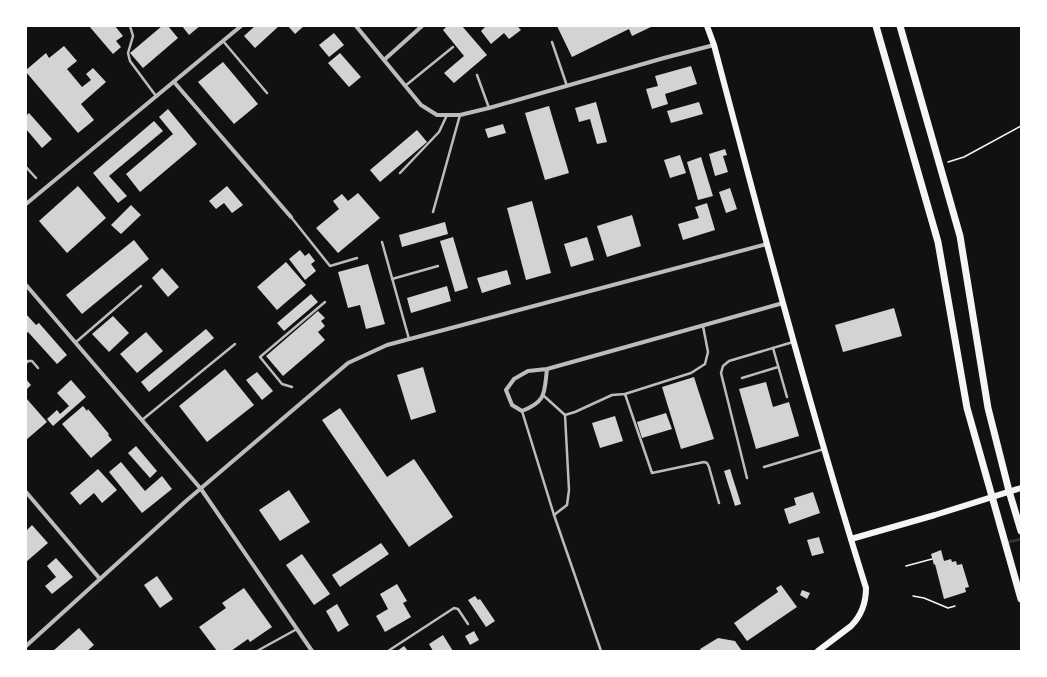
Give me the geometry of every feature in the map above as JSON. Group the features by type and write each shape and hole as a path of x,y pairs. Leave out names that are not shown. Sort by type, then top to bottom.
{"main road":[{"path":"707,26 714,45 783,304 824,449 866,588 865,604 860,616 852,626 818,651"},
{"path":"875,26 879,35 938,242 968,408 1021,599"},
{"path":"900,26 960,236 988,408 1009,491 1021,531"},
{"path":"851,539 1021,488"}],"street":[{"path":"26,204 241,26"},
{"path":"356,26 421,105 436,115 460,115 490,108 714,45"},
{"path":"384,60 422,26"},
{"path":"174,82 291,217"},
{"path":"26,646 201,489 348,363 387,345 767,244"},
{"path":"26,285 201,489 312,651"},
{"path":"547,369 544,396 533,406 522,410 512,405 506,390 514,379 528,371 547,369 783,304"},
{"path":"26,492 100,579"}],"lane":[{"path":"130,26 132,28 133,36 128,53 130,62 156,96"},
{"path":"223,41 267,93"},
{"path":"552,42 567,86"},
{"path":"405,86 453,47"},
{"path":"477,75 490,108"},
{"path":"400,173 439,132 447,115"},
{"path":"433,212 460,115"},
{"path":"26,167 36,178"},
{"path":"291,217 330,266 357,258"},
{"path":"382,242 409,339"},
{"path":"392,279 438,266"},
{"path":"76,342 142,286"},
{"path":"292,387 282,384 260,357 326,302"},
{"path":"565,415 612,395 625,394 691,373 705,364 708,352 703,326"},
{"path":"747,478 721,373 723,366 729,361 794,342"},
{"path":"142,420 235,344"},
{"path":"773,348 787,397"},
{"path":"26,363 32,361 38,368"},
{"path":"742,378 778,367"},
{"path":"625,394 652,473 704,462 707,463 719,503"},
{"path":"544,396 565,415 569,490 567,505 554,515"},
{"path":"522,410 554,515 601,651"},
{"path":"764,466 824,449"},
{"path":"388,651 454,608 458,609 468,624"},
{"path":"257,651 297,629"}],"path":[{"path":"939,164 964,157 1021,126"},
{"path":"906,566 932,559"},
{"path":"913,596 924,598 948,608 955,606"}],"building":[{"path":"89,26 115,26 123,36 116,41 121,47 113,54"},
{"path":"162,26 168,26 178,38 143,68 130,53"},
{"path":"182,26 200,26 189,35"},
{"path":"255,26 279,26 255,48 244,36"},
{"path":"288,26 304,26 295,34"},
{"path":"447,26 462,26 487,55 454,83 444,73 464,56 443,30"},
{"path":"486,26 517,26 521,30 509,39 504,33 491,44 481,31"},
{"path":"557,26 653,26 632,36 629,29 572,57"},
{"path":"334,33 344,45 329,57 319,45"},
{"path":"64,46 77,61 67,69 82,87 91,80 86,74 93,68 106,82 81,104 94,120 78,133 26,72 26,70 46,53 49,58"},
{"path":"340,53 361,77 349,87 328,63"},
{"path":"223,62 258,104 234,124 198,82"},
{"path":"691,66 697,84 665,94 668,104 652,109 646,89 658,86 655,76"},
{"path":"596,102 607,142 597,144 590,119 579,122 575,108"},
{"path":"699,102 703,114 671,123 667,111"},
{"path":"549,106 569,173 545,180 525,113"},
{"path":"168,109 197,144 140,192 126,174 173,134 159,117"},
{"path":"29,113 52,139 42,148 26,129 26,116"},
{"path":"154,121 163,131 109,176 127,196 118,203 93,173"},
{"path":"503,124 506,133 488,138 485,129"},
{"path":"417,130 427,142 380,182 370,170"},
{"path":"725,149 727,155 723,156 728,172 715,176 709,154"},
{"path":"680,155 686,173 670,178 664,160"},
{"path":"701,157 713,196 698,200 687,162"},
{"path":"78,186 106,218 67,253 39,221"},
{"path":"227,186 243,205 232,213 224,203 216,209 209,201"},
{"path":"730,188 737,209 726,213 719,192"},
{"path":"358,193 380,218 338,253 316,228 339,209 333,201 342,194 348,201"},
{"path":"532,201 551,273 526,280 507,208"},
{"path":"707,203 715,230 683,240 678,224 699,218 695,207"},
{"path":"131,205 141,215 121,234 111,225"},
{"path":"632,215 641,246 607,257 597,226"},
{"path":"445,222 448,234 402,247 399,235"},
{"path":"453,237 468,288 455,292 440,241"},
{"path":"587,237 594,260 571,267 564,244"},
{"path":"134,240 149,259 82,314 66,295"},
{"path":"300,250 305,256 309,253 315,261 311,264 316,271 305,280 289,259"},
{"path":"286,262 306,285 277,310 257,287"},
{"path":"368,264 385,324 366,329 360,305 348,308 338,272"},
{"path":"162,268 179,287 168,297 152,278"},
{"path":"507,270 511,284 482,293 477,278"},
{"path":"447,286 451,301 411,313 407,298"},
{"path":"311,294 318,302 284,331 277,323"},
{"path":"894,308 902,336 843,352 835,325"},
{"path":"318,311 325,318 321,321 325,326 318,332 325,340 283,376 266,356"},
{"path":"26,314 36,325 39,323 67,355 57,364 28,332 26,334"},
{"path":"113,316 129,333 109,352 92,334"},
{"path":"206,329 214,338 149,392 141,382"},
{"path":"146,332 163,351 137,373 120,354"},
{"path":"423,367 436,412 411,420 397,375"},
{"path":"225,369 254,405 207,442 179,406"},
{"path":"257,372 273,391 262,400 246,380"},
{"path":"694,377 714,439 681,449 662,387"},
{"path":"26,379 31,385 26,390"},
{"path":"71,380 86,397 53,426 47,419 57,410 60,414 69,406 57,393"},
{"path":"766,382 773,407 789,402 799,436 756,449 739,389"},
{"path":"26,398 47,422 26,440"},
{"path":"83,406 87,411 88,409 109,434 108,435 112,440 91,458 62,424"},
{"path":"340,408 387,477 414,459 453,517 409,547 322,420"},
{"path":"666,413 672,429 642,438 637,422"},
{"path":"615,416 623,441 600,448 592,423"},
{"path":"136,446 157,471 150,478 128,453"},
{"path":"121,462 145,491 162,476 172,489 142,513 109,472"},
{"path":"98,469 117,490 102,503 94,493 80,505 70,493"},
{"path":"730,469 741,504 735,506 724,471"},
{"path":"289,490 310,522 280,541 259,510"},
{"path":"813,492 820,513 789,524 784,509 796,505 794,498"},
{"path":"32,525 48,543 26,562 26,531"},
{"path":"819,537 824,553 812,556 807,540"},
{"path":"381,543 389,554 340,587 332,575"},
{"path":"941,550 944,561 951,559 952,562 956,561 957,565 962,564 969,587 965,588 966,592 944,599 931,554"},
{"path":"302,554 330,594 314,605 286,565"},
{"path":"56,558 73,577 52,594 45,586 56,577 47,566"},
{"path":"157,576 173,599 160,608 144,585"},
{"path":"397,584 407,601 403,603 411,617 385,632 376,616 388,609 380,594"},
{"path":"781,585 797,607 747,641 734,623 778,592 776,588"},
{"path":"244,588 272,627 250,642 248,639 231,651 217,651 199,627 226,608 222,603"},
{"path":"802,590 810,593 807,599 800,595"},
{"path":"475,596 478,600 480,599 495,621 486,627 468,600"},
{"path":"337,604 349,625 338,632 326,611"},
{"path":"79,628 94,645 87,651 53,651"},
{"path":"474,631 479,640 470,645 465,636"},
{"path":"443,635 453,651 433,651 429,644"},
{"path":"718,638 735,641 742,651 701,651 700,649"},
{"path":"404,646 408,651 397,651"}],"waterway":[{"path":"1005,543 1021,539"}]}
